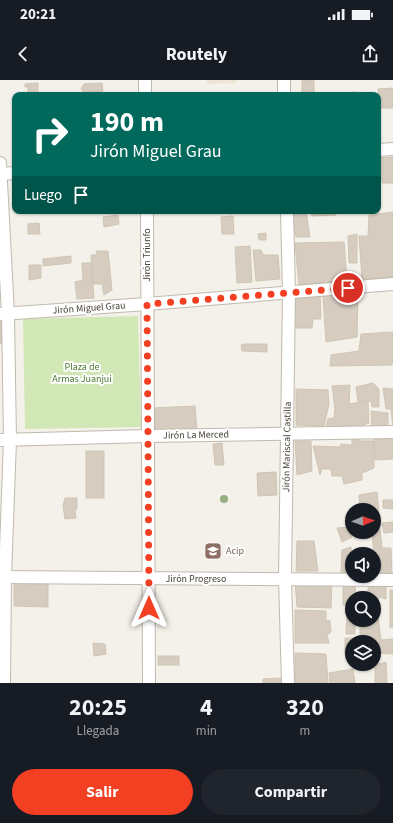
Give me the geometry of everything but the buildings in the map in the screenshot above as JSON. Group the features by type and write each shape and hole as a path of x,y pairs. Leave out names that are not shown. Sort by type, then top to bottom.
{"street":[{"path":"145,80 145,92"},
{"path":"284,80 284,92"},
{"path":"381,150 393,149"},
{"path":"0,163 4,314 5,440 2,577 4,683"},
{"path":"0,174 12,172"},
{"name":"Jirón Triunfo","path":"147,214 149,683"},
{"name":"Jirón Mariscal Castilla","path":"287,214 289,292 285,579 288,683"},
{"name":"Jirón Miguel Grau","path":"4,314 393,284"},
{"name":"Jirón La Merced","path":"5,440 393,432"},
{"name":"Jirón Progreso","path":"2,577 393,580"}],"shaded area":[{"path":"207,80 236,80 236,83 207,84"}],"green space":[{"name":"Plaza de Armas Juanjui","path":"138,316 141,427 25,429 23,319"}],"place":[{"name":"Acip","path":"213,551"}],"route":[{"path":"149,608 147,304 348,288"}]}
